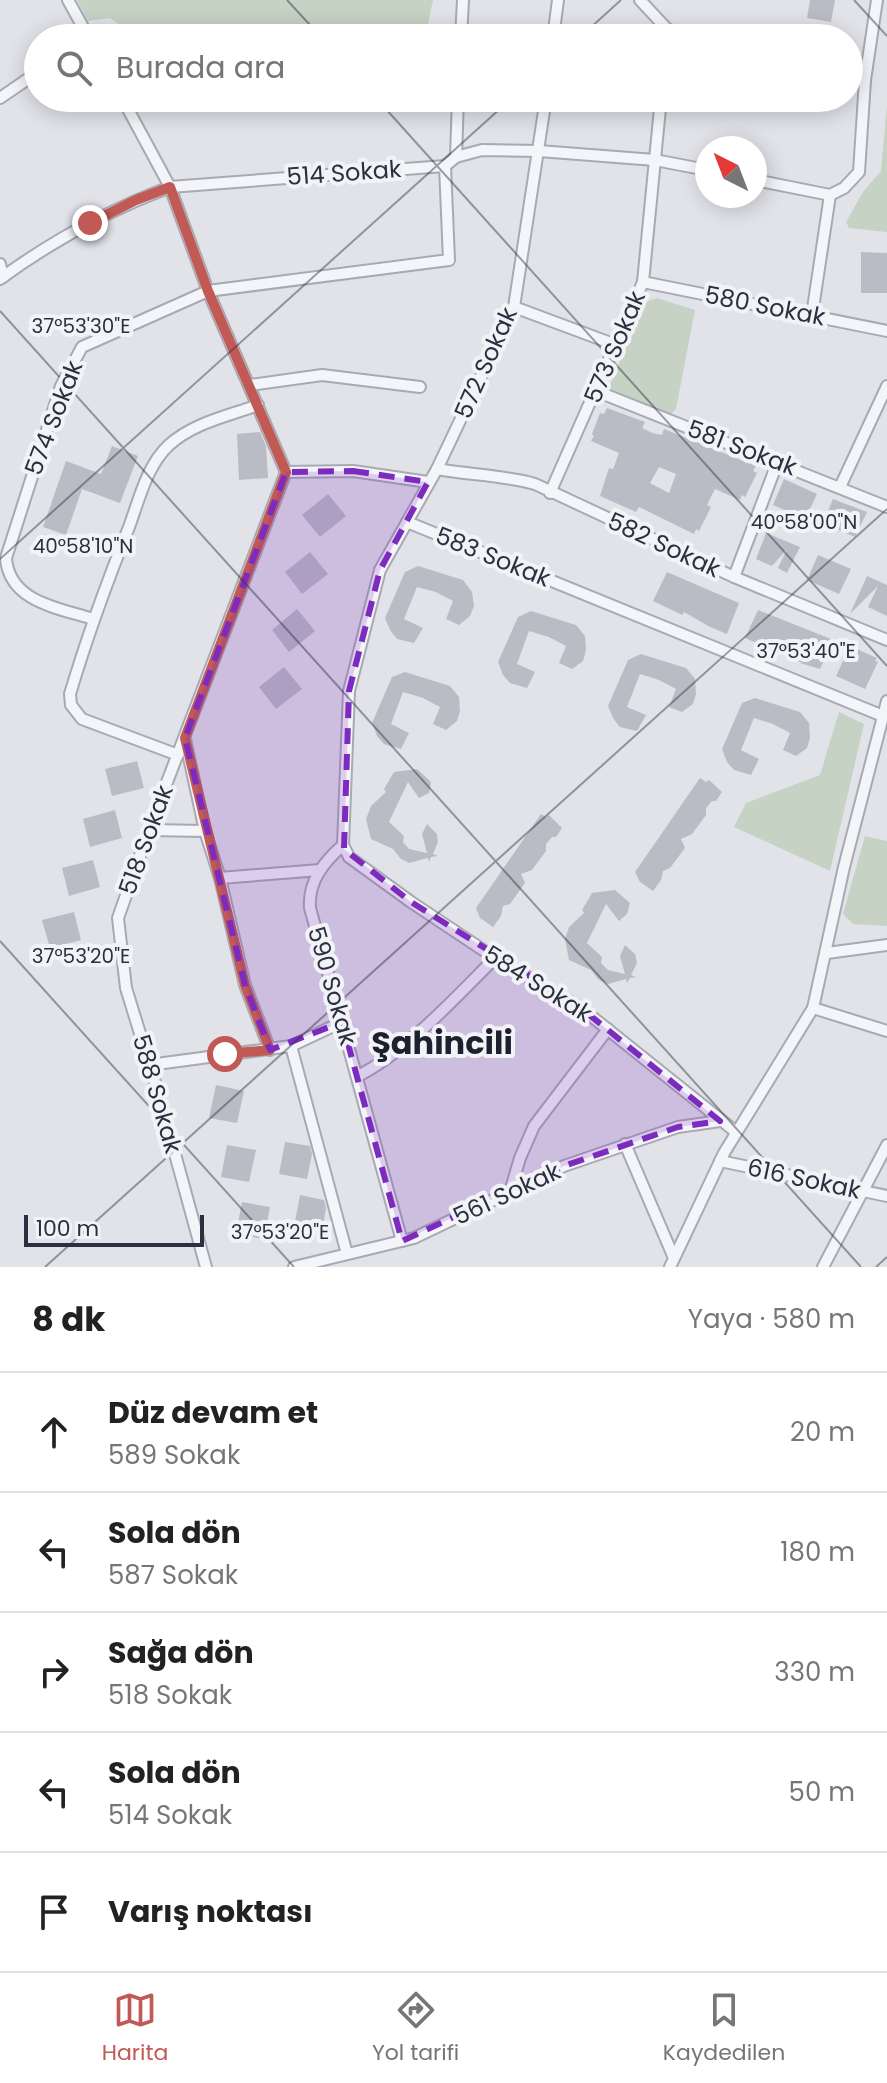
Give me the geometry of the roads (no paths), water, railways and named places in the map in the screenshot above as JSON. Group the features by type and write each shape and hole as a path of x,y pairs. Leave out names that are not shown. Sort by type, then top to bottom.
{"street":[{"path":"68,0 81,24"},
{"path":"462,24 463,0"},
{"path":"555,24 558,0"},
{"path":"640,0 660,24"},
{"path":"863,111 877,0"},
{"path":"0,98 24,82"},
{"path":"130,112 170,187 208,291 286,472 353,471 428,482"},
{"path":"456,157 458,112"},
{"name":"572 Sokak","path":"407,522 437,469 514,307 544,112"},
{"name":"573 Sokak","path":"550,493 643,282 660,112"},
{"path":"767,182 830,195 844,188 859,172 863,112"},
{"path":"445,166 456,157 482,150 655,160 695,168"},
{"name":"514 Sokak","path":"2,278 49,245 136,200 170,187 445,166"},
{"name":"574 Sokak","path":"93,619 33,599 11,581 6,571 6,558 19,512 61,386 82,347 208,291 449,260 445,166"},
{"path":"812,315 830,195"},
{"path":"0,264 2,278"},
{"name":"580 Sokak","path":"643,282 887,331"},
{"path":"514,307 616,345"},
{"path":"250,385 322,375 420,387"},
{"path":"840,487 887,386"},
{"name":"581 Sokak","path":"596,391 887,507"},
{"path":"178,755 82,719 71,705 70,694 93,619 145,483 161,453 195,427 258,405"},
{"path":"734,577 778,461"},
{"name":"582 Sokak","path":"437,469 511,477 535,484 734,577 887,640"},
{"name":"518 Sokak","path":"118,918 286,472"},
{"name":"583 Sokak","path":"343,842 349,691 380,570 407,522 883,716"},
{"path":"672,1262 736,1132 813,1008 844,867 887,701"},
{"path":"185,738 205,831 220,878 245,985 270,1050"},
{"path":"149,830 205,831"},
{"path":"220,878 320,870 343,842"},
{"name":"584 Sokak","path":"343,842 349,857 495,958 581,1008 736,1132"},
{"name":"590 Sokak","path":"320,870 311,885 310,908 402,1241"},
{"name":"588 Sokak","path":"118,918 126,988 206,1267"},
{"path":"827,953 887,945"},
{"path":"358,1076 369,1071 429,1023 495,958"},
{"path":"813,1008 887,1031"},
{"path":"149,1065 291,1046 342,1022"},
{"path":"510,1192 534,1126 608,1029"},
{"path":"291,1046 347,1254"},
{"name":"561 Sokak","path":"294,1267 414,1238 564,1166 678,1127 720,1121"},
{"path":"625,1144 672,1262"},
{"path":"823,1267 887,1145"},
{"name":"616 Sokak","path":"720,1161 887,1196"}],"district":[{"name":"Şahincili","path":"442,1043"}]}
